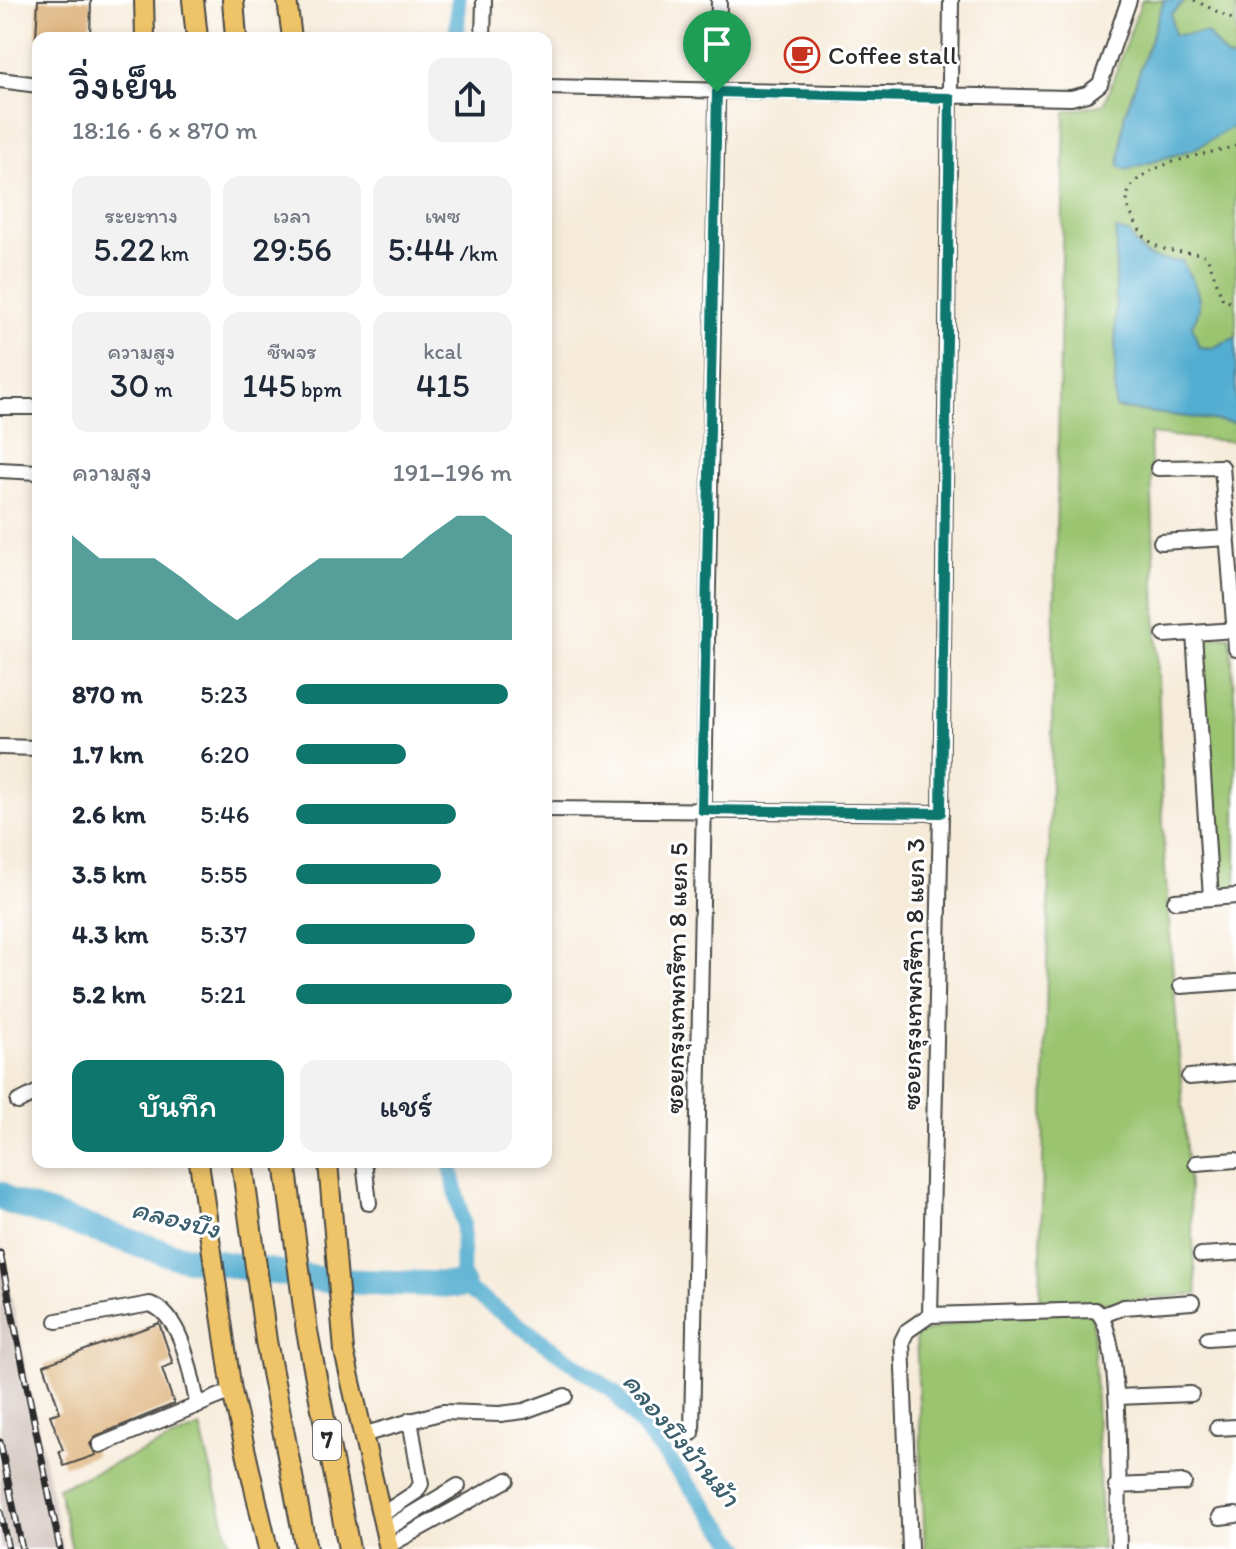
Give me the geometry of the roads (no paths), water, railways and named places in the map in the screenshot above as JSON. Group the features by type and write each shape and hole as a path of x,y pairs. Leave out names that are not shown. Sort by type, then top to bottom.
{"highway":[{"path":"193,0 196,32"},
{"path":"233,0 236,32"},
{"name":"7","path":"242,1168 266,1341 306,1549"},
{"name":"7","path":"286,1168 307,1331 349,1549"}],"main road":[{"path":"144,0 145,32"},
{"path":"287,0 291,32"},
{"path":"200,1168 232,1391 268,1549"},
{"path":"329,1168 344,1351 386,1535"}],"street":[{"path":"483,32 484,0"},
{"name":"ซอยกรุงเทพกรีฑา 8 แยก 5","path":"692,1433 719,0"},
{"name":"ซอยกรุงเทพกรีฑา 8 แยก 3","path":"930,1315 941,813 951,0"},
{"path":"552,87 950,98 1071,98 1087,94 1100,84 1129,0"},
{"path":"0,80 32,84"},
{"path":"0,407 32,407"},
{"path":"1158,468 1222,467 1236,649"},
{"path":"0,470 32,472"},
{"path":"1161,542 1228,538"},
{"path":"1164,635 1235,630"},
{"path":"1194,633 1211,898"},
{"path":"0,747 32,748"},
{"path":"552,809 941,813"},
{"path":"1175,901 1236,896"},
{"path":"1181,986 1236,982"},
{"path":"1189,1077 1236,1073"},
{"path":"18,1102 32,1095"},
{"path":"1196,1163 1236,1160"},
{"path":"365,1168 369,1203"},
{"path":"1201,1255 1236,1253"},
{"path":"1103,1315 1124,1307 1192,1302"},
{"path":"57,1321 150,1304 161,1308 181,1344 198,1406"},
{"path":"910,1549 902,1341 907,1331 930,1315 1095,1310 1103,1315 1110,1334 1117,1397 1119,1549"},
{"path":"1208,1338 1236,1336"},
{"path":"100,1445 232,1391"},
{"path":"1117,1397 1191,1394"},
{"path":"362,1435 443,1412 500,1414 524,1411 565,1396"},
{"path":"386,1535 421,1484 410,1420"},
{"path":"1217,1428 1236,1427"},
{"path":"386,1535 507,1480"},
{"path":"1116,1486 1184,1483"},
{"path":"386,1535 458,1486"},
{"path":"1220,1517 1236,1515"}],"water":[{"path":"1164,0 1186,0 1171,14 1174,35 1207,33 1226,57 1236,61 1236,125 1194,149 1126,170 1119,166 1124,117"},
{"path":"1116,230 1129,233 1150,257 1182,261 1198,293 1199,308 1192,325 1199,347 1212,348 1236,337 1236,423 1115,408"}],"waterway":[{"path":"457,32 458,0"},
{"name":"คลองบึงบ้านม้า","path":"451,1168 463,1224 462,1285 614,1392 740,1549"},
{"name":"คลองบึง","path":"0,1194 8,1201 175,1256 331,1281 462,1285"}],"railway":[{"path":"0,1253 60,1549"},
{"path":"0,1442 22,1549"},
{"path":"0,1511 8,1549"}],"place":[{"name":"Coffee stall","path":"802,55"}]}
